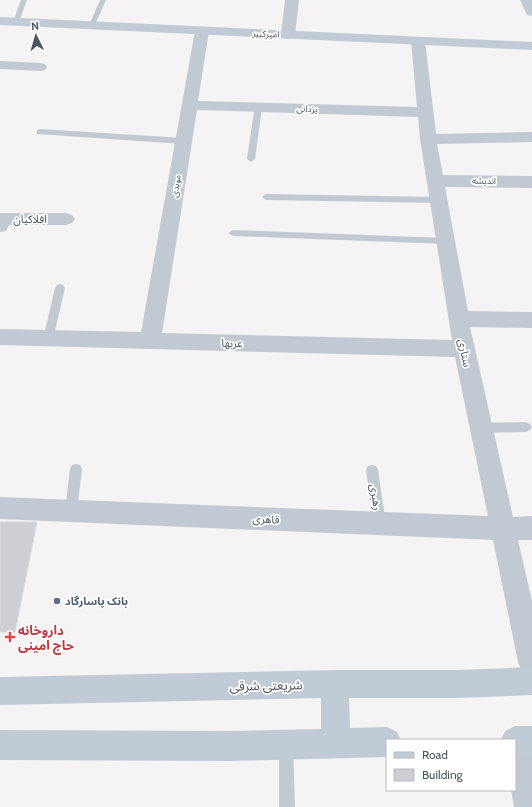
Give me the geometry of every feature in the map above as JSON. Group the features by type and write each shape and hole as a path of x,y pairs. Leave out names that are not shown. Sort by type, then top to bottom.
{"street":[{"path":"288,34 292,0"},
{"path":"527,0 532,12"},
{"name":"امیرکبیر","path":"0,21 532,46"},
{"name":"مویدی","path":"150,341 202,31"},
{"name":"ستاری","path":"418,41 428,139 464,349 532,662"},
{"path":"0,65 40,67"},
{"name":"یزدانی","path":"189,105 425,112"},
{"path":"428,139 532,138"},
{"name":"اندیشه","path":"437,190 532,182"},
{"name":"افلاکیان","path":"0,226 2,219 66,219"},
{"path":"459,319 532,320"},
{"name":"عربها","path":"0,337 464,349"},
{"name":"قاهری","path":"0,508 503,529 532,528"},
{"name":"شریعتی شرقی","path":"0,691 335,684 458,684 532,682"},
{"path":"335,684 336,743"},
{"path":"522,741 529,807"},
{"path":"0,745 286,745 386,742"}],"lane":[{"path":"16,22 24,0"},
{"path":"92,25 103,0"},
{"path":"252,159 258,107"},
{"path":"40,132 183,141"},
{"path":"266,197 437,190"},
{"path":"233,233 446,241"},
{"path":"48,338 60,288"},
{"path":"481,428 526,427"},
{"path":"70,511 76,469"},
{"name":"رهبری","path":"372,470 380,524"},
{"path":"286,745 287,807"}],"building":[{"path":"0,522 37,522 15,632 0,632"}],"place":[{"name":"بانک پاسارگاد","path":"57,601"},
{"name":"داروخانه حاج امینی","path":"10,637"}]}
